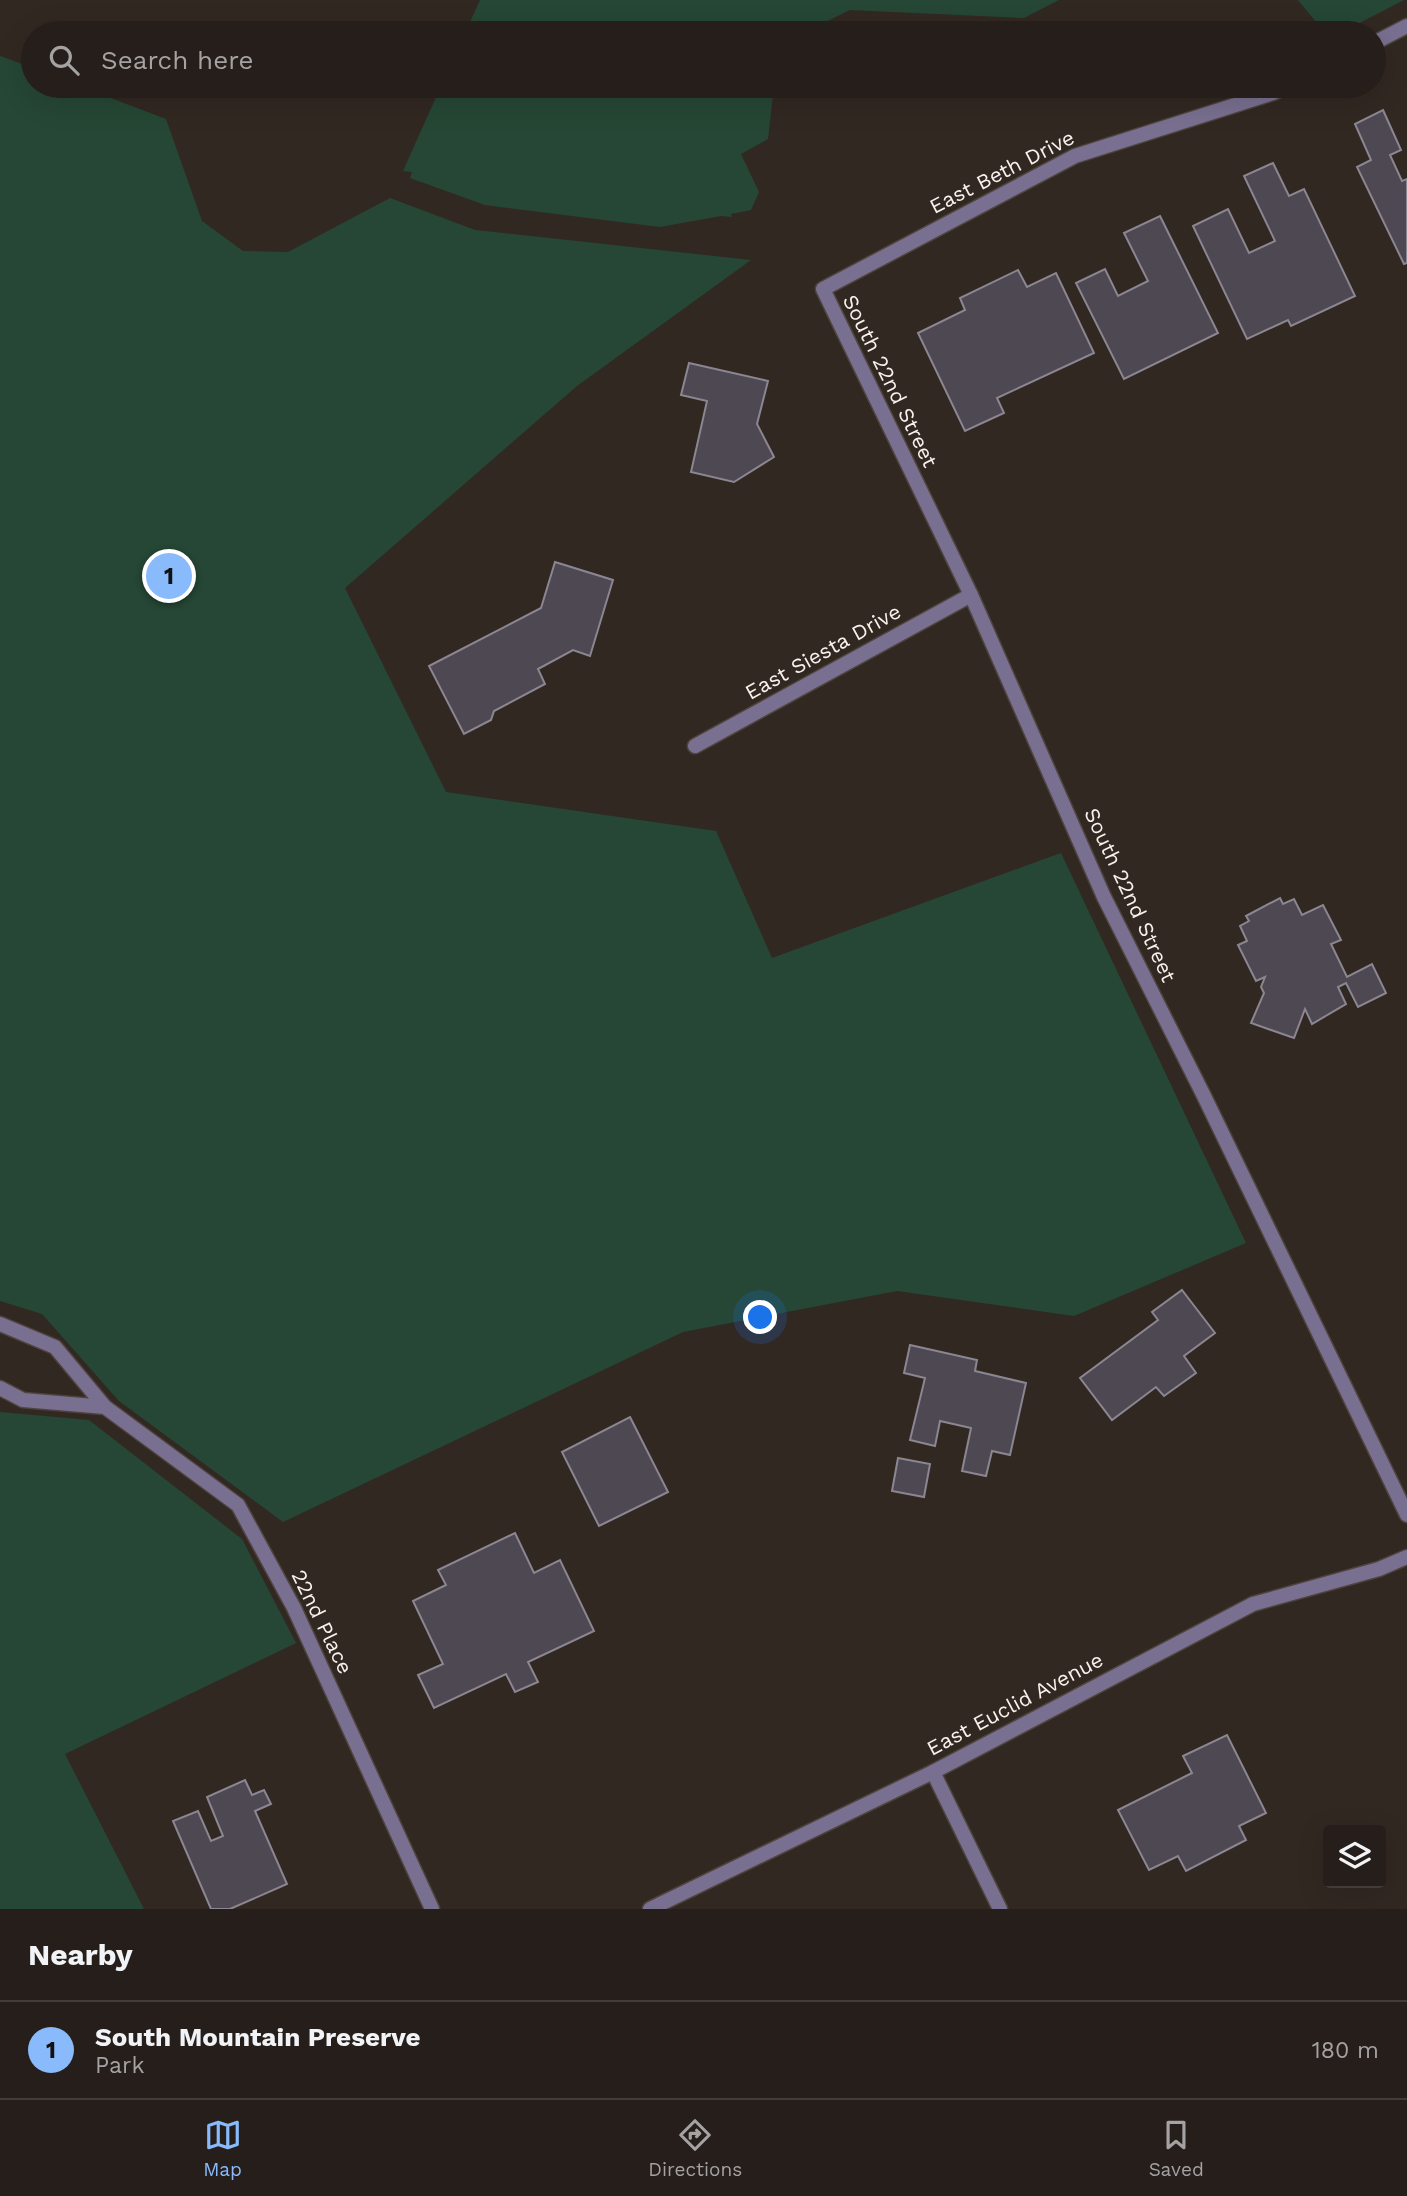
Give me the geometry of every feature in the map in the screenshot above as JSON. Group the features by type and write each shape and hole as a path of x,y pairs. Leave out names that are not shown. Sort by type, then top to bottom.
{"street":[{"path":"1386,37 1407,26"},
{"name":"East Beth Drive","path":"823,289 1075,156 1257,98"},
{"name":"South 22nd Street","path":"823,289 971,595 1104,897 1205,1096 1407,1515"},
{"name":"East Siesta Drive","path":"695,746 971,595"},
{"name":"22nd Place","path":"0,1324 55,1347 105,1407 238,1505 294,1608 432,1909"},
{"path":"0,1388 23,1400 105,1407"},
{"name":"East Euclid Avenue","path":"650,1909 933,1772 1252,1604 1379,1569 1407,1557"},
{"path":"933,1772 1000,1909"}],"green space":[{"path":"480,0 1059,0 1024,18 850,10 828,21 470,21"},
{"path":"1298,0 1404,0 1363,21 1315,21"},
{"path":"0,56 21,64 21,98 111,98 166,119 202,221 243,251 288,252 390,198 475,230 751,260 577,386 345,588 446,792 716,831 772,958 1061,853 1246,1243 1074,1316 897,1291 683,1332 283,1522 119,1401 42,1314 0,1301"},
{"path":"436,98 773,98 768,139 741,154 759,192 751,210 731,214 732,217 721,216 660,227 485,205 410,178 412,172 403,171"},
{"path":"0,1412 89,1420 242,1539 296,1643 65,1754 144,1909 0,1909"}],"building":[{"path":"1383,110 1401,150 1390,155 1402,181 1407,179 1407,263 1404,264 1357,167 1371,160 1355,124"},
{"path":"1273,163 1289,196 1304,189 1355,296 1291,326 1288,320 1247,339 1193,226 1228,209 1249,253 1275,241 1244,176"},
{"path":"1160,216 1218,333 1124,379 1076,283 1105,269 1118,296 1148,281 1124,233"},
{"path":"1018,270 1027,287 1056,273 1094,353 997,398 1004,413 965,431 918,333 965,310 960,298"},
{"path":"689,363 768,381 757,424 774,457 734,482 691,472 707,401 681,395"},
{"path":"555,562 613,580 590,656 573,650 538,669 545,684 494,711 491,720 464,734 429,666 541,608"},
{"path":"1280,898 1283,904 1294,899 1302,915 1323,905 1341,940 1331,944 1347,977 1372,964 1386,993 1358,1007 1346,983 1338,987 1346,1004 1312,1024 1305,1009 1294,1038 1251,1023 1264,993 1261,987 1265,977 1256,981 1238,945 1247,941 1240,926 1249,921 1246,916"},
{"path":"1182,1290 1215,1333 1184,1356 1196,1373 1164,1396 1156,1387 1112,1420 1080,1378 1158,1320 1152,1312"},
{"path":"910,1345 977,1360 975,1371 1026,1383 1010,1455 992,1451 986,1476 962,1471 971,1428 940,1421 935,1446 910,1440 925,1378 904,1373"},
{"path":"630,1417 668,1492 599,1526 562,1452"},
{"path":"898,1458 930,1464 924,1497 892,1491"},
{"path":"515,1533 534,1573 560,1560 594,1631 528,1662 538,1682 515,1692 506,1674 434,1708 418,1675 443,1664 413,1601 446,1585 438,1570"},
{"path":"1227,1735 1266,1813 1239,1826 1246,1840 1186,1871 1178,1856 1149,1870 1118,1810 1192,1773 1183,1756"},
{"path":"245,1780 252,1795 264,1790 271,1804 255,1811 287,1884 230,1909 211,1909 173,1821 198,1811 211,1841 223,1836 207,1797"}],"place":[{"name":"South Mountain Preserve","path":"169,576"}]}
